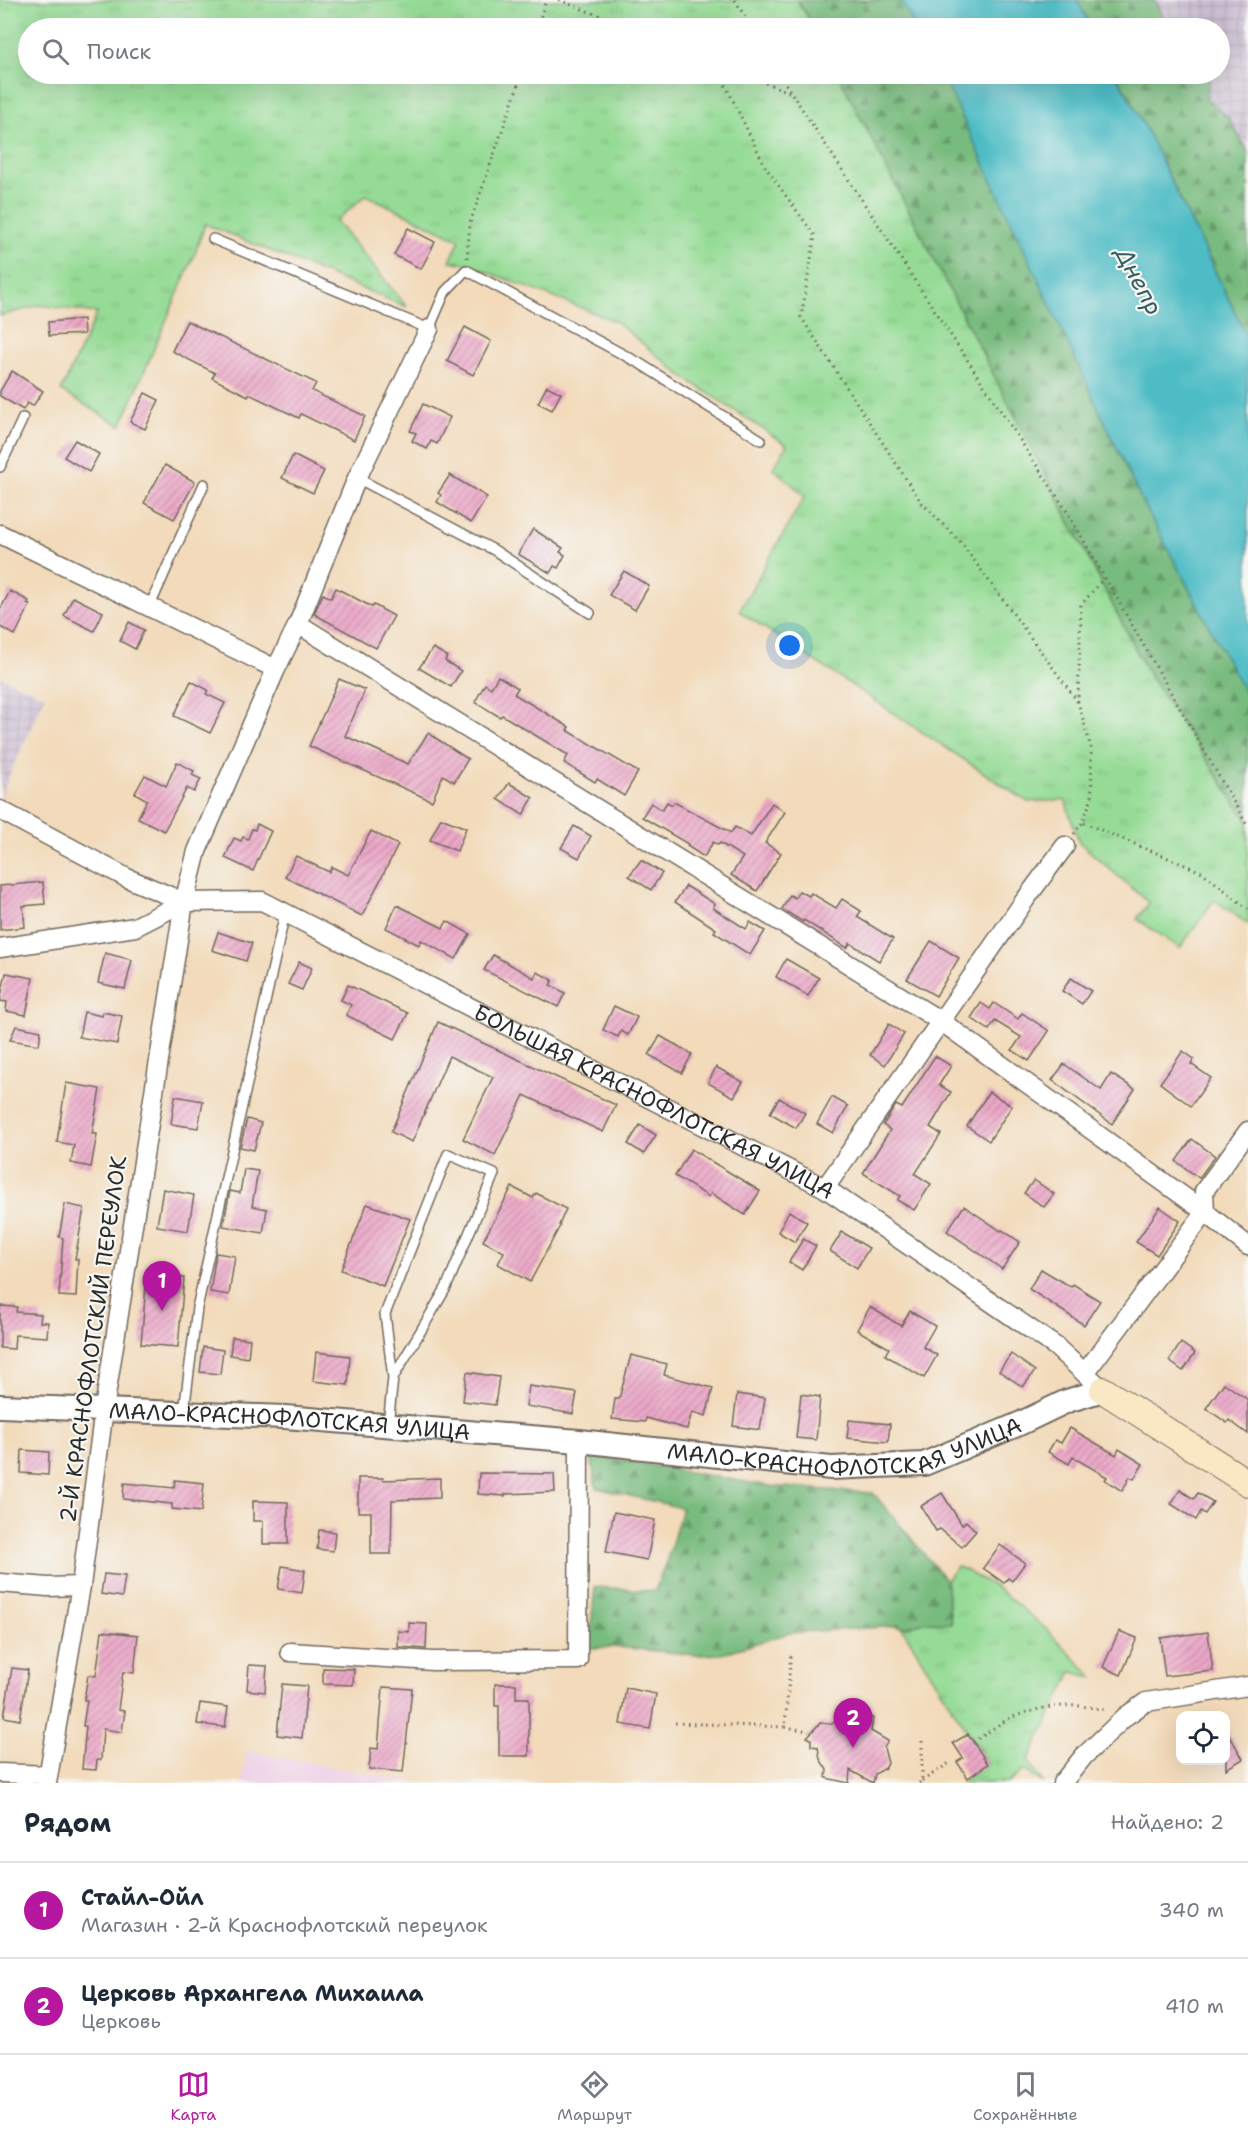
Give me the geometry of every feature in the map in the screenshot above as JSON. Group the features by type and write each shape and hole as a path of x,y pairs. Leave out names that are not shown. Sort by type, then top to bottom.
{"main road":[{"name":"БОЛЬШАЯ КРАСНОФЛОТСКАЯ УЛИЦА","path":"1094,1382 1248,1483"}],"street":[{"name":"2-Й КРАСНОФЛОТСКИЙ ПЕРЕУЛОК","path":"47,1779 81,1586 104,1409 184,902 197,851 276,669 298,624 357,478 429,329"},
{"path":"0,534 276,669"},
{"path":"298,624 942,1022 1205,1212 1248,1246"},
{"path":"0,810 127,878 184,902"},
{"path":"825,1188 1065,846"},
{"name":"БОЛЬШАЯ КРАСНОФЛОТСКАЯ УЛИЦА","path":"0,948 135,927 184,902 262,901 825,1188 1055,1346 1094,1382"},
{"path":"1094,1382 1205,1212 1204,1191 1248,1131"},
{"name":"МАЛО-КРАСНОФЛОТСКАЯ УЛИЦА","path":"0,1406 285,1417 579,1441 831,1468 924,1464 1067,1401 1094,1382"},
{"path":"290,1652 433,1661 578,1660 579,1441"},
{"path":"0,1582 48,1587 81,1586"},
{"path":"1062,1783 1084,1756 1126,1716 1146,1702 1248,1686"},
{"path":"0,1773 47,1779"}],"lane":[{"path":"213,239 429,329 445,292 466,270 639,363 761,440"},
{"path":"0,467 23,417"},
{"path":"357,478 494,550 590,613"},
{"path":"149,608 204,484"},
{"path":"184,1413 197,1308 285,913"},
{"path":"388,1425 393,1378 385,1314 448,1154 494,1174 446,1288 393,1378"}],"path":[{"path":"540,18 546,0"},
{"path":"559,0 605,18"},
{"path":"735,0 746,18"},
{"path":"466,270 470,223 519,84"},
{"path":"725,84 766,168 815,236 801,317 921,502 962,544 1078,702"},
{"path":"770,84 790,92"},
{"path":"785,84 1066,510 1248,827"},
{"path":"1065,846 1083,822 1092,797 1091,748 1078,702 1082,605 1104,578"},
{"path":"1083,822 1202,872 1248,909"},
{"path":"785,1727 791,1652"},
{"path":"973,1742 1013,1717 1056,1705 1093,1707 1126,1716"},
{"path":"675,1722 785,1727 809,1731"},
{"path":"920,1782 922,1737"},
{"path":"920,1782 951,1762"}],"shaded area":[{"path":"1154,0 1248,0 1248,152 1228,117 1206,99 1209,84 1230,84 1230,18 1164,18"},
{"path":"0,677 45,696 5,785 1,800"},
{"path":"247,1751 417,1783 242,1783"}],"green space":[{"path":"0,0 797,0 809,18 18,18 18,84 843,84 1148,673 1248,821 1248,924 1214,900 1180,948 1137,919 1149,903 1079,842 1065,800 1028,802 739,611 805,496 773,468 787,445 682,376 615,321 467,264 450,261 460,240 366,195 336,221 407,307 205,224 195,253 121,426 61,391 97,313 40,305 0,316"},
{"path":"797,0 900,0 910,18 809,18"},
{"path":"1077,0 1154,0 1164,18 1087,18"},
{"path":"843,84 947,84 1138,493 1248,699 1248,821 1148,673"},
{"path":"1121,84 1209,84 1206,99 1228,117 1248,152 1248,339 1145,127"},
{"path":"591,1455 769,1486 873,1493 946,1580 951,1623 925,1622 902,1628 896,1626 789,1633 721,1654 696,1655 618,1647 589,1648 595,1587 655,1591 670,1551 682,1508 596,1488"},
{"path":"957,1566 994,1586 1043,1626 1094,1678 1072,1672 1028,1761 1043,1783 1024,1770 1009,1783 961,1783 988,1764 902,1628 925,1622 951,1623 946,1580"}],"water":[{"path":"900,0 1077,0 1087,18 910,18"},
{"name":"Днепр","path":"947,84 1121,84 1145,127 1248,339 1248,699 1138,493"}],"building":[{"path":"408,228 435,242 421,269 394,255"},
{"path":"83,319 84,334 49,336 48,322"},
{"path":"187,321 316,383 312,391 365,416 354,440 301,414 299,418 249,394 248,396 212,378 215,373 172,351"},
{"path":"465,327 491,341 473,375 447,361"},
{"path":"12,371 43,391 33,406 27,403 23,410 0,396 0,391"},
{"path":"547,386 561,393 552,410 538,403"},
{"path":"145,393 159,400 145,429 130,422"},
{"path":"423,404 450,417 437,444 431,441 427,449 412,441 416,433 410,431"},
{"path":"75,440 99,454 89,472 64,457"},
{"path":"293,455 324,471 313,493 282,478"},
{"path":"165,465 195,482 174,519 144,503"},
{"path":"450,475 487,497 471,523 437,502 441,495 438,493"},
{"path":"533,529 563,548 560,552 565,555 558,568 554,566 550,573 518,554"},
{"path":"624,571 649,586 635,610 609,595"},
{"path":"336,588 394,616 376,648 314,614 323,594 331,598"},
{"path":"10,591 29,601 27,604 30,605 15,635 0,627 0,610"},
{"path":"73,597 103,612 94,631 64,616"},
{"path":"129,622 144,630 135,649 120,641"},
{"path":"433,648 447,656 445,661 461,671 451,687 419,668"},
{"path":"498,676 518,688 514,694 569,727 567,730 638,772 624,796 597,779 595,782 564,763 568,755 502,715 500,717 475,702 485,684 491,688"},
{"path":"339,679 365,690 345,736 408,764 428,733 468,759 454,782 443,775 432,801 309,746"},
{"path":"191,681 208,690 206,694 225,703 210,733 174,716"},
{"path":"177,762 194,771 192,775 201,779 194,792 187,788 164,831 138,818 147,800 135,793 145,775 166,786"},
{"path":"509,783 533,798 523,815 498,799"},
{"path":"667,802 672,805 674,802 731,833 735,827 751,836 772,803 785,812 765,843 781,853 757,891 731,875 743,857 720,843 718,845 713,842 704,857 687,846 688,844 642,817 651,803 662,810"},
{"path":"441,818 466,828 457,851 430,840"},
{"path":"257,824 271,831 253,871 225,858 234,838 241,841 243,837 248,839"},
{"path":"574,826 591,836 579,858 561,848"},
{"path":"371,831 398,845 362,916 285,877 296,856 329,872 332,867 348,875"},
{"path":"641,860 662,873 651,890 629,876"},
{"path":"43,882 45,904 23,906 25,927 0,930 0,886"},
{"path":"686,886 715,904 713,908 746,929 750,922 765,931 750,955 714,932 716,929 675,902"},
{"path":"799,891 809,896 811,893 836,908 842,899 861,911 857,917 893,939 879,961 850,943 847,948 804,920 803,922 782,909 790,895 795,898"},
{"path":"397,905 443,928 447,921 470,934 456,959 421,940 419,945 386,928"},
{"path":"218,932 252,943 246,961 212,950"},
{"path":"931,941 959,958 936,996 907,979"},
{"path":"105,953 132,960 125,989 98,983"},
{"path":"493,955 534,978 537,972 553,980 550,985 565,993 558,1007 484,970"},
{"path":"786,959 819,978 808,996 776,977"},
{"path":"299,962 312,968 302,990 288,984"},
{"path":"6,973 33,978 26,1015 6,1011 7,1002 0,1001"},
{"path":"1071,978 1091,991 1082,1004 1062,991"},
{"path":"348,985 408,1013 395,1039 346,1015 351,1005 341,1000"},
{"path":"981,1003 990,1009 994,1003 1018,1019 1022,1013 1049,1031 1029,1061 1012,1050 1021,1037 995,1021 989,1030 971,1018"},
{"path":"614,1006 637,1017 628,1035 621,1031 618,1037 603,1030"},
{"path":"84,1012 102,1016 103,1012 122,1016 117,1044 79,1037"},
{"path":"438,1022 616,1105 603,1132 524,1095 495,1155 463,1139 493,1077 449,1056 412,1142 391,1132"},
{"path":"889,1024 904,1034 885,1065 870,1055"},
{"path":"16,1026 41,1031 39,1045 10,1040"},
{"path":"660,1036 692,1054 682,1073 649,1055"},
{"path":"1183,1051 1194,1059 1191,1064 1211,1078 1191,1106 1160,1083"},
{"path":"935,1056 951,1066 939,1085 951,1092 930,1127 941,1134 915,1174 931,1184 914,1210 897,1200 900,1196 863,1173 890,1130 883,1125 896,1105 902,1108"},
{"path":"1064,1064 1101,1090 1111,1074 1135,1089 1112,1124 1052,1080"},
{"path":"716,1067 743,1082 734,1097 708,1083"},
{"path":"66,1083 100,1089 92,1134 97,1134 91,1167 71,1163 74,1145 57,1142"},
{"path":"989,1092 1012,1106 989,1141 967,1126"},
{"path":"175,1096 203,1101 198,1128 171,1124"},
{"path":"832,1097 848,1106 833,1133 817,1124"},
{"path":"779,1098 805,1113 796,1128 770,1113"},
{"path":"247,1119 261,1123 254,1150 240,1147"},
{"path":"640,1125 656,1135 644,1154 628,1144"},
{"path":"1192,1139 1215,1156 1199,1178 1176,1161"},
{"path":"691,1149 760,1191 745,1215 711,1193 709,1197 675,1176"},
{"path":"244,1169 258,1171 252,1206 267,1209 263,1233 223,1226 230,1191 240,1193"},
{"path":"1034,1180 1054,1194 1044,1207 1024,1193"},
{"path":"512,1187 533,1198 536,1193 566,1209 560,1226 530,1282 498,1264 504,1252 483,1241"},
{"path":"163,1189 194,1195 188,1231 157,1226"},
{"path":"65,1204 84,1208 75,1259 78,1259 76,1297 59,1296 63,1238 59,1237"},
{"path":"367,1204 410,1219 383,1286 341,1270"},
{"path":"964,1206 1020,1242 1002,1269 947,1231"},
{"path":"1160,1207 1180,1221 1157,1255 1136,1242"},
{"path":"789,1211 807,1222 795,1242 778,1232"},
{"path":"842,1232 869,1248 857,1268 830,1251"},
{"path":"803,1239 816,1246 802,1270 789,1262"},
{"path":"216,1253 235,1256 229,1295 210,1292"},
{"path":"1041,1269 1071,1287 1073,1284 1100,1301 1084,1325 1029,1289"},
{"path":"147,1274 184,1278 178,1347 141,1344"},
{"path":"0,1306 17,1307 16,1312 41,1314 40,1322 48,1322 47,1337 15,1335 14,1349 0,1348"},
{"path":"870,1307 901,1326 910,1311 935,1326 923,1347 937,1355 924,1378 885,1355 889,1348 857,1330"},
{"path":"232,1337 250,1339 248,1358 230,1355"},
{"path":"1181,1343 1195,1353 1183,1371 1169,1361"},
{"path":"203,1347 223,1350 220,1374 200,1372"},
{"path":"316,1352 350,1356 348,1385 313,1381"},
{"path":"1011,1354 1035,1371 1023,1387 999,1371"},
{"path":"631,1355 667,1364 664,1375 713,1388 706,1416 692,1412 687,1429 646,1418 645,1422 612,1419 615,1399 619,1399"},
{"path":"467,1372 499,1377 495,1405 463,1401"},
{"path":"1224,1383 1248,1400 1248,1434 1229,1420 1227,1423 1206,1408"},
{"path":"529,1386 577,1393 573,1414 526,1406"},
{"path":"737,1394 765,1398 760,1430 733,1426"},
{"path":"801,1394 820,1397 816,1440 796,1438"},
{"path":"849,1420 890,1424 888,1442 847,1438"},
{"path":"1070,1428 1116,1455 1119,1449 1143,1464 1134,1479 1130,1477 1122,1491 1105,1480 1107,1477 1073,1457 1069,1464 1048,1452 1055,1440 1061,1443"},
{"path":"22,1450 49,1452 48,1475 21,1473"},
{"path":"479,1473 554,1474 555,1492 505,1494 505,1496 478,1494"},
{"path":"358,1478 383,1478 383,1480 440,1478 440,1498 392,1500 391,1554 371,1554 371,1512 358,1512"},
{"path":"175,1480 204,1483 201,1512 172,1509 172,1504 123,1499 124,1483 174,1488"},
{"path":"1180,1490 1194,1499 1198,1493 1213,1502 1205,1514 1201,1511 1196,1520 1171,1504"},
{"path":"942,1493 962,1525 966,1521 976,1531 962,1547 940,1529 936,1531 921,1506"},
{"path":"253,1501 288,1502 288,1544 263,1544 263,1521 253,1521"},
{"path":"614,1512 655,1520 647,1560 606,1552"},
{"path":"319,1530 335,1532 333,1551 317,1549"},
{"path":"1000,1545 1025,1563 1012,1581 1008,1578 1004,1583 983,1568"},
{"path":"282,1566 305,1570 302,1593 278,1589"},
{"path":"104,1574 125,1576 122,1597 101,1594"},
{"path":"409,1623 427,1624 426,1649 398,1647 398,1631 409,1632"},
{"path":"102,1631 138,1635 134,1673 123,1672 118,1710 125,1711 122,1732 103,1729 101,1760 97,1760 96,1770 82,1769 86,1726 83,1726 87,1700 84,1700 88,1675 96,1676"},
{"path":"1119,1631 1137,1638 1121,1675 1103,1667"},
{"path":"1208,1632 1213,1671 1165,1676 1160,1638"},
{"path":"249,1665 267,1666 265,1692 247,1690"},
{"path":"12,1668 28,1670 20,1720 4,1717"},
{"path":"323,1668 354,1669 353,1685 323,1684"},
{"path":"282,1684 307,1686 302,1738 277,1735"},
{"path":"495,1684 516,1684 516,1698 529,1698 529,1756 499,1756 499,1706 495,1706"},
{"path":"383,1687 412,1689 403,1772 369,1769 371,1748 378,1749"},
{"path":"626,1688 656,1694 650,1729 620,1724"},
{"path":"200,1703 228,1707 225,1727 197,1724"},
{"path":"852,1709 873,1718 871,1731 888,1741 884,1748 888,1763 884,1769 875,1774 873,1783 850,1770 849,1783 826,1778 827,1770 820,1759 818,1747 811,1746 811,1739 807,1737 820,1723 832,1724 837,1718 845,1719"},
{"path":"968,1734 988,1764 968,1778 957,1762 963,1758 953,1743"},
{"path":"1230,1736 1243,1759 1226,1769 1226,1765 1230,1765"}],"place":[{"name":"Стайл-Ойл","path":"162,1311"},
{"name":"Церковь Архангела Михаила","path":"853,1748"}]}
